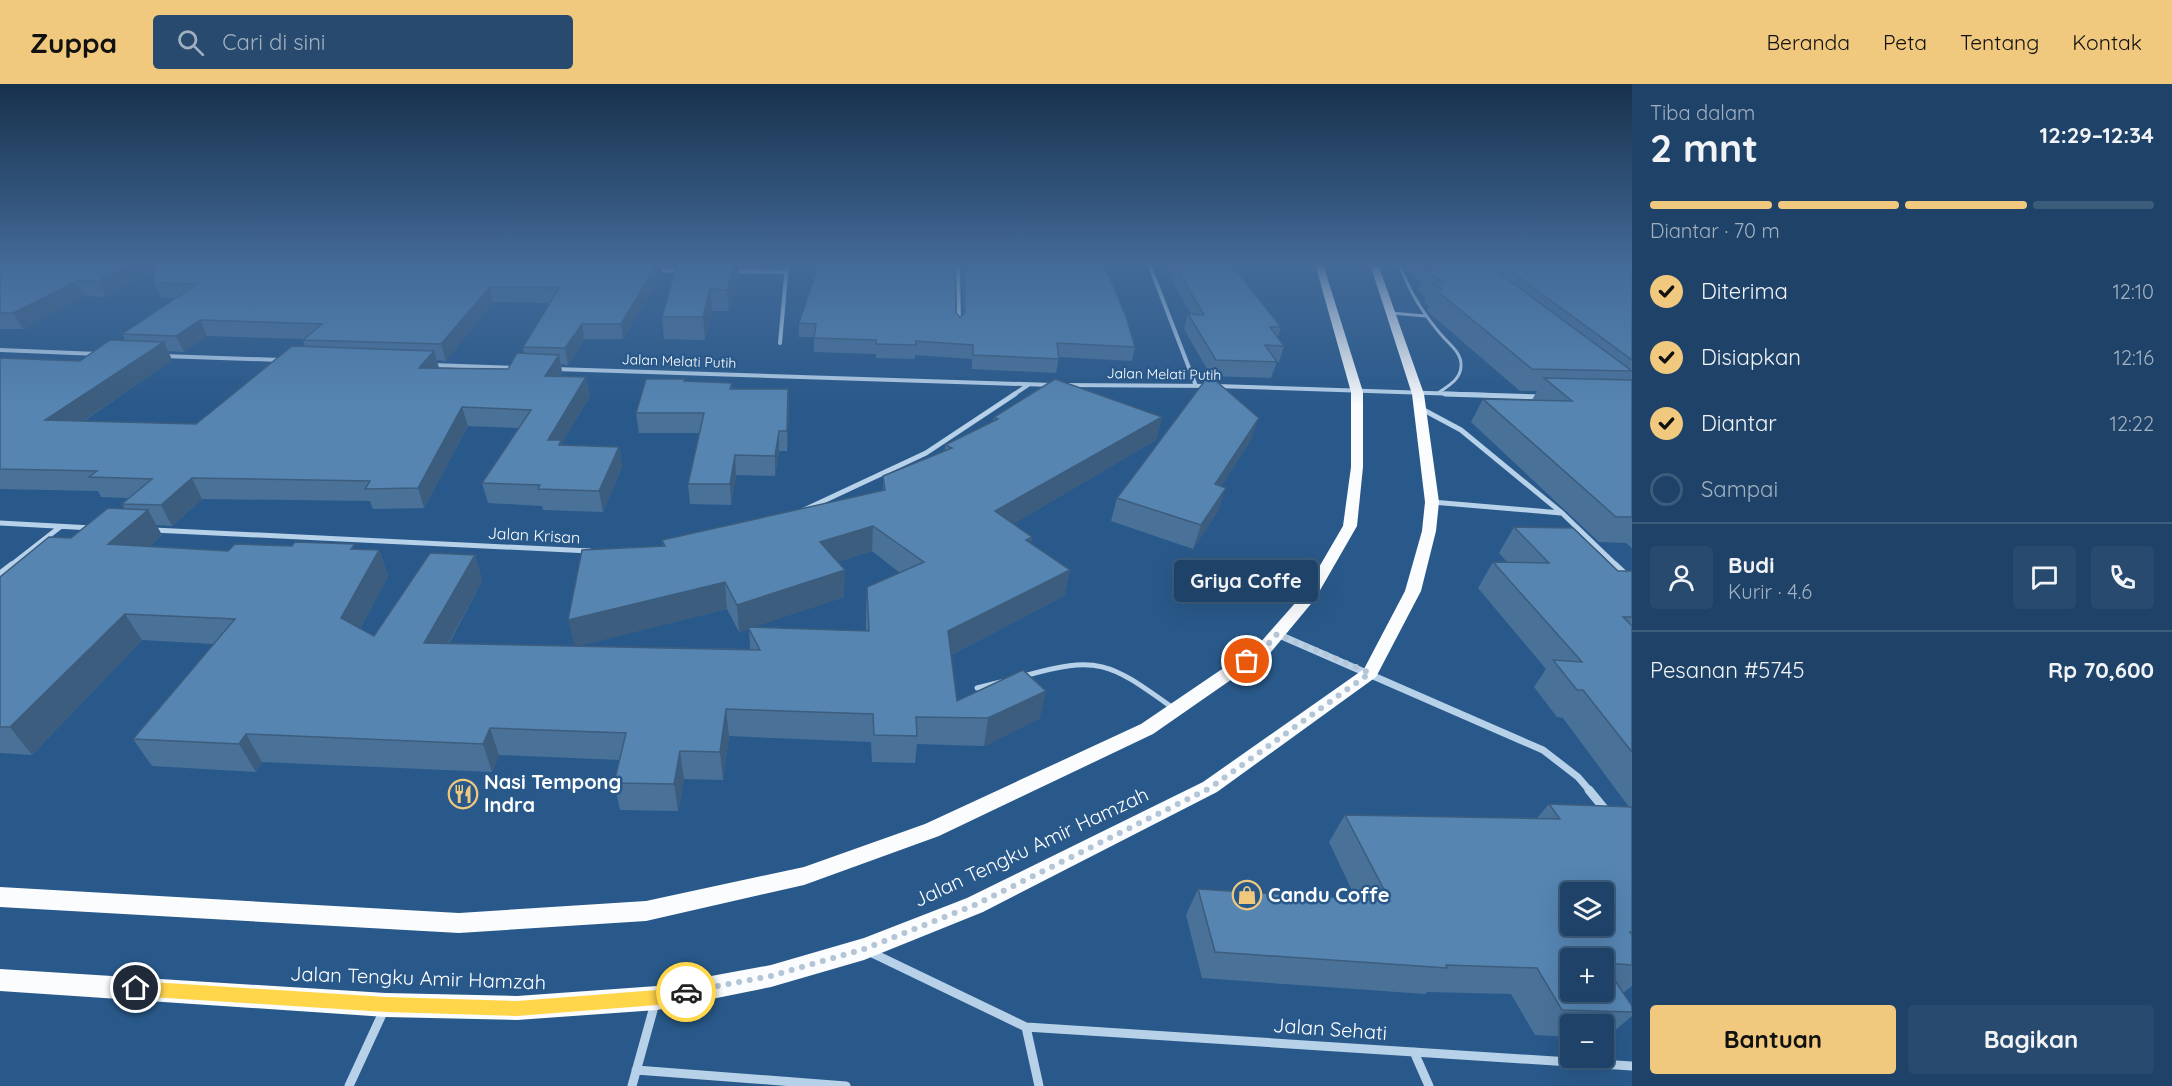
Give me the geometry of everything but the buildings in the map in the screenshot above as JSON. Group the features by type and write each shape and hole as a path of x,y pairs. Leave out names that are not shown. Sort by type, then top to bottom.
{"main road":[{"path":"0,897 459,923 646,911 804,876 932,830 1147,729 1265,648 1310,596 1350,526 1357,467 1357,392 1333,311"},
{"name":"Jalan Tengku Amir Hamzah","path":"0,980 386,1005 517,1008 657,998 771,976 864,949 975,905 1210,788 1370,673 1413,591 1430,531 1432,502 1419,401 1389,313"}],"street":[{"path":"780,343 782,311"},
{"path":"959,311 959,326"},
{"path":"1167,311 1196,386"},
{"path":"0,351 101,354"},
{"path":"160,356 291,360"},
{"path":"422,364 517,368"},
{"name":"Jalan Melati Putih","path":"553,369 1029,384 1196,386 1357,392 1419,401 1436,395 1548,397"},
{"path":"801,512 926,453 1029,384"},
{"path":"1419,401 1461,430 1562,513 1632,581"},
{"path":"1432,502 1562,513"},
{"path":"0,524 95,528"},
{"path":"0,574 60,526"},
{"name":"Jalan Krisan","path":"142,530 600,551"},
{"path":"1277,634 1543,750 1578,777 1612,818"},
{"path":"864,949 1026,1027 1039,1086"},
{"path":"632,1086 657,998"},
{"path":"349,1086 386,1005"},
{"name":"Jalan Sehati","path":"1026,1027 1632,1066"},
{"path":"1414,1052 1429,1086"},
{"path":"636,1070 846,1086"}],"lane":[{"path":"1422,311 1461,356 1463,365 1453,385 1436,395"},
{"path":"1389,313 1425,316"},
{"path":"1019,677 1066,665 1089,664 1112,669 1175,710"},
{"path":"977,688 1008,680"}],"way so far":[{"path":"686,992 771,976 864,949 975,905 1210,788 1370,673 1277,634 1265,648 1247,661"}],"place":[{"name":"Griya Coffe","path":"1247,661"},
{"name":"Nasi Tempong Indra","path":"463,794"},
{"name":"Candu Coffe","path":"1247,895"}],"route":[{"path":"136,988 386,1005 517,1008 657,998 686,992"}]}
